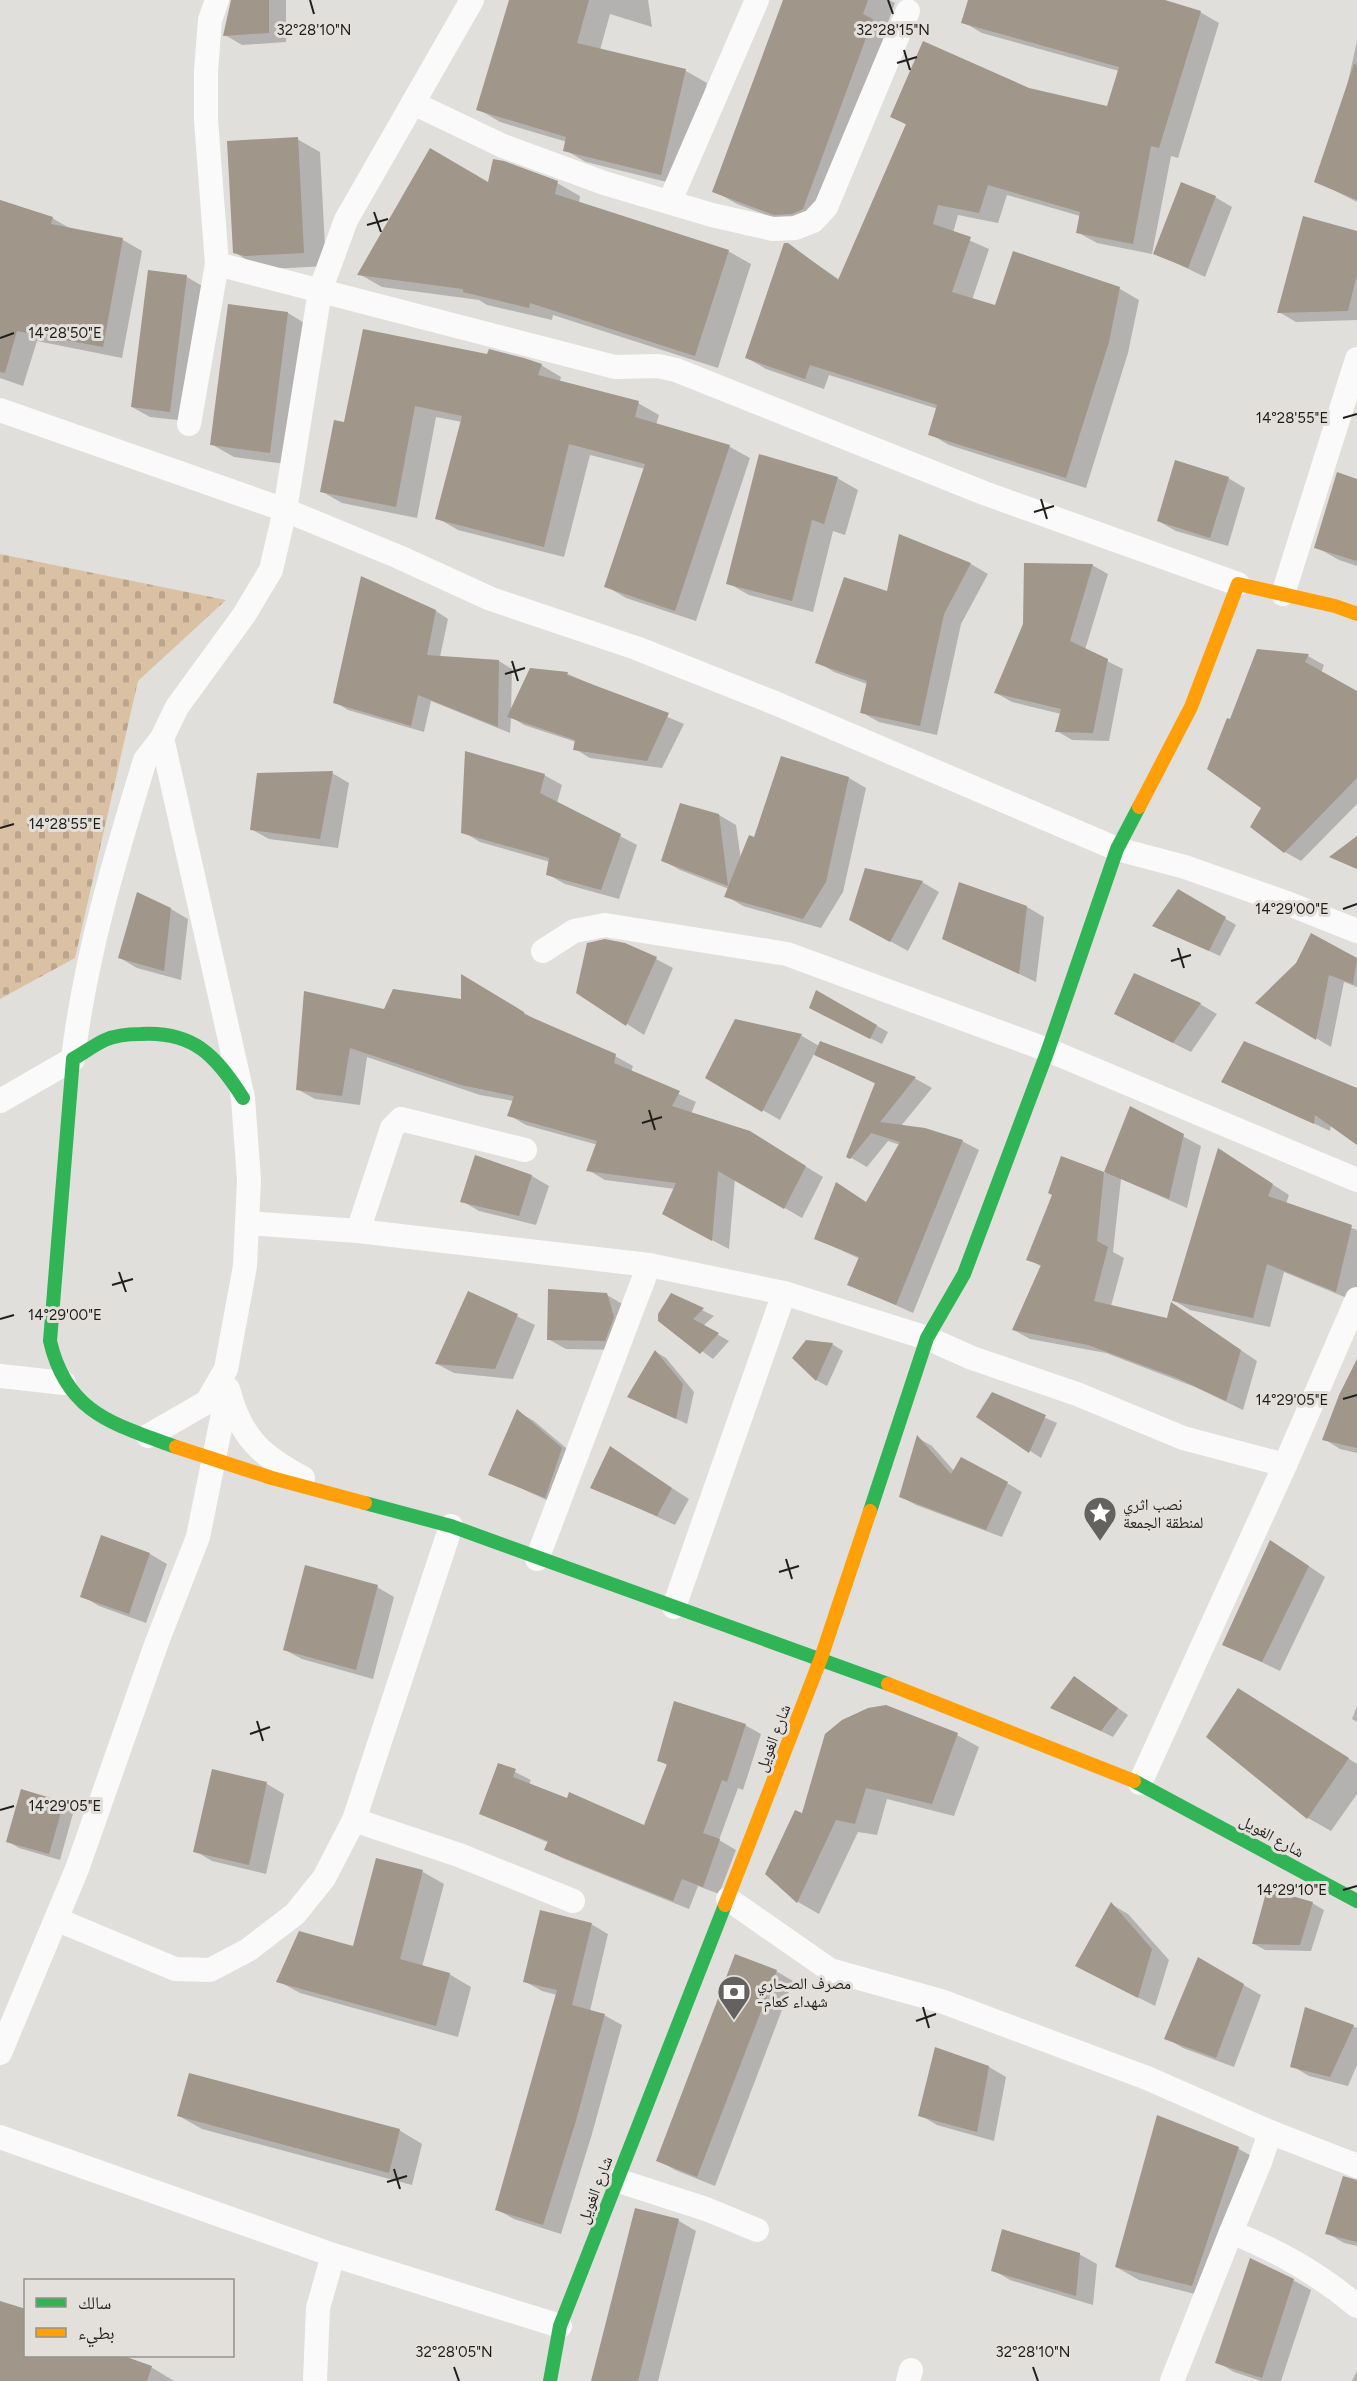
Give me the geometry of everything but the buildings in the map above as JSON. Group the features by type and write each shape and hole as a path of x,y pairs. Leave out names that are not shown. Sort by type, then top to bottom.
{"street":[{"path":"189,424 217,264 206,120 206,71 210,20 217,0"},
{"path":"472,0 346,220 320,291 285,510 271,570 244,615 177,707 162,738 145,760 119,845 85,982 73,1059 74,1080 66,1131 50,1341 54,1360 64,1383 102,1418 124,1429 214,1462 321,1492 358,1499 451,1526 537,1559 821,1658 927,1338 964,1274 1048,1050 1118,849 1191,707 1238,584"},
{"path":"670,201 757,0"},
{"path":"413,103 503,146 604,183 773,229 795,228 813,221 826,207 908,11"},
{"path":"217,264 615,367 658,366 676,370 984,493 1238,584 1335,606 1357,614"},
{"path":"1283,594 1357,359"},
{"path":"0,410 285,510 399,557 491,599 636,648 775,703 1118,849 1196,871 1357,931"},
{"path":"0,2053 58,1920 157,1642 198,1537 214,1462 245,1266 249,1180 243,1098 162,738"},
{"path":"543,951 574,931 605,925 788,954 1048,1050 1357,1180"},
{"path":"0,1101 107,1039 150,1032 172,1035 209,1052 225,1068 243,1098"},
{"path":"358,1231 392,1128 401,1119 525,1150"},
{"path":"247,1223 358,1231 649,1265 784,1293 927,1338 972,1358 1077,1394 1183,1438 1285,1465"},
{"path":"537,1559 649,1265"},
{"path":"674,1607 784,1293"},
{"path":"1140,1783 1285,1465 1357,1299"},
{"path":"0,1376 64,1383"},
{"path":"148,1436 207,1402 227,1379"},
{"path":"227,1379 240,1425 262,1453 321,1492"},
{"path":"58,1920 175,1969 210,1970 248,1950 295,1914 324,1878 354,1820 451,1526"},
{"name":"شارع الغويل","path":"550,2381 560,2326 821,1658 1140,1783 1357,1901"},
{"path":"354,1820 459,1855 573,1901"},
{"path":"728,1899 830,1970 941,2001 1147,2078 1270,2132 1357,2166"},
{"path":"1172,2381 1270,2132"},
{"path":"0,2137 333,2255 560,2326"},
{"path":"616,2180 706,2209 757,2230"},
{"path":"1231,2232 1280,2252 1326,2280 1357,2306"},
{"path":"315,2381 318,2308 333,2255"}],"green space":[{"path":"0,554 226,600 138,681 75,958 0,999"}],"traffic: fast":[{"path":"870,1511 927,1338 964,1274 1048,1050 1117,849 1139,807"},
{"path":"176,1447 113,1423 81,1401 68,1385 58,1366 50,1341 73,1059 101,1042 118,1036 159,1034 176,1037 202,1049 213,1059 243,1098"},
{"path":"365,1503 451,1526 888,1684"},
{"path":"1134,1781 1357,1901"},
{"path":"550,2381 560,2326 725,1905"}],"traffic: slow":[{"path":"1139,807 1191,707 1238,584 1335,606 1357,614"},
{"path":"176,1447 272,1478 365,1503"},
{"path":"725,1905 821,1658 870,1511"},
{"path":"888,1684 1134,1781"}],"place":[{"name":"نصب اثري لمنطقة الجمعة","path":"1100,1542"},
{"name":"مصرف الصحاري -شهداء كعام","path":"734,2021"}]}
